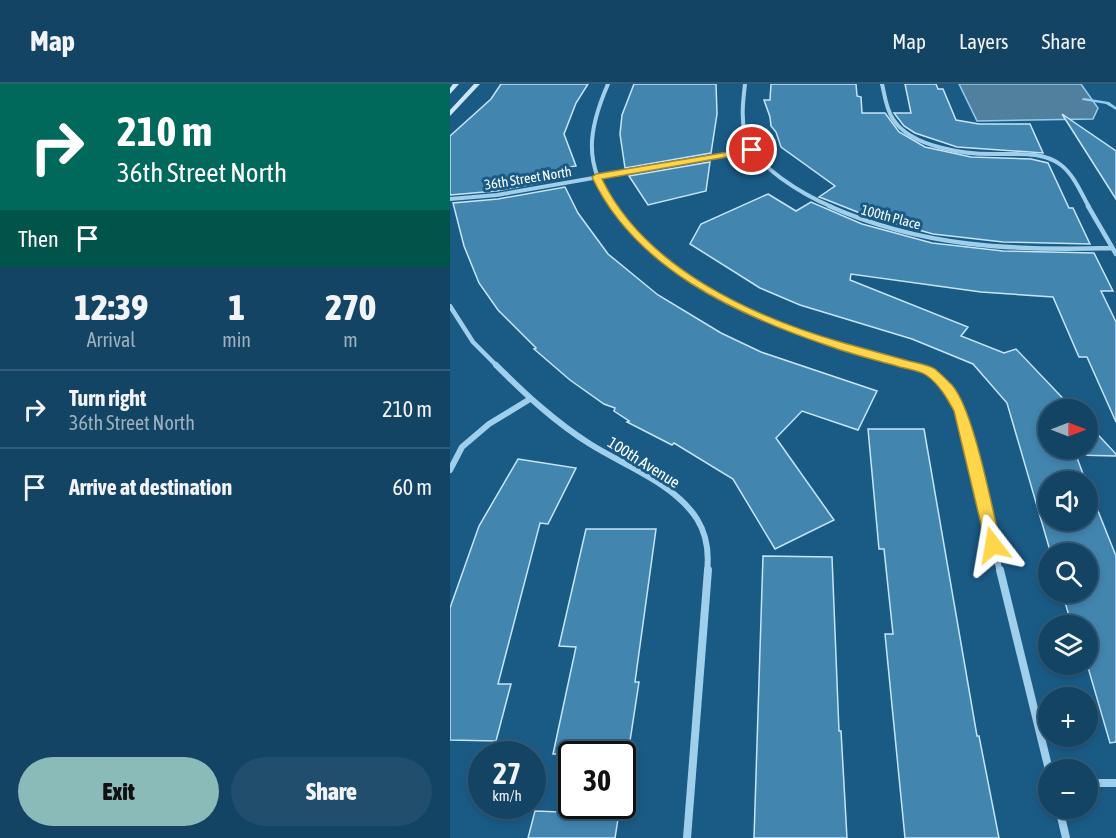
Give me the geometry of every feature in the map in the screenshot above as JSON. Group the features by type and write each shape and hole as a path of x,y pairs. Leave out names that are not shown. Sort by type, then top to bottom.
{"street":[{"path":"450,92 456,84"},
{"path":"450,114 477,84"},
{"path":"608,84 595,117 591,143 596,177 608,201 630,227 667,262 713,292 757,316 831,343 930,371 949,390 960,411 1046,759"},
{"name":"100th Place","path":"745,84 742,119 752,150 776,173 812,200 863,222 909,235 983,246 1050,251 1112,248"},
{"path":"882,84 890,112 896,123 927,142 952,150 981,154 1027,154 1048,157 1061,163 1069,172 1116,254"},
{"name":"36th Street North","path":"450,199 497,195 752,150"},
{"name":"100th Avenue","path":"450,306 473,342 530,399 588,443 674,494 698,520 709,552 687,838"},
{"path":"450,470 462,447 489,424 530,399"},
{"path":"1098,783 1116,783"},
{"path":"1062,819 1066,838"}],"water":[{"path":"959,84 1081,84 1098,108 1093,119 977,121"}],"building":[{"path":"501,84 588,84 576,103 564,134 576,166 556,169 561,179 496,191 450,195 450,136 491,99"},
{"path":"634,84 716,84 717,114 711,153 625,168 620,134 622,115"},
{"path":"771,84 856,84 857,96 861,97 862,113 885,113 899,132 925,147 971,157 1031,159 1048,163 1069,208 1073,208 1090,244 1003,242 933,234 865,215 819,197 835,186 781,147 776,132 771,126 764,100 770,100"},
{"path":"905,84 936,84 938,89 943,89 956,120 979,124 1030,124 1043,153 957,147 915,133 904,126 894,113 911,113"},
{"path":"1062,114 1116,151 1116,199"},
{"path":"710,162 706,191 648,205 629,176"},
{"path":"565,187 578,213 608,254 658,295 721,333 761,352 877,391 858,430 802,411 776,438 834,520 775,549 733,479 674,443 672,445 627,422 629,421 614,411 615,408 604,404 570,380 534,349 536,348 498,310 479,283 464,246 453,203 498,199"},
{"path":"768,194 796,211 811,202 862,224 932,243 1003,251 1094,253 1113,291 1101,291 1116,322 1116,422 1087,357 1079,357 1053,297 981,292 851,274 850,280 968,327 961,336 1004,353 1016,349 1064,399 1038,399 1038,459 1077,459 1082,471 1038,471 1038,509 1007,403 973,364 912,339 800,305 760,288 690,244 701,224"},
{"path":"868,429 924,429 977,736 979,736 999,838 905,838 885,634 893,634 884,549 879,549"},
{"path":"1098,435 1116,454 1116,456 1098,456"},
{"path":"518,459 576,468 548,524 540,523 498,684 511,684 496,741 450,740 450,608 479,526"},
{"path":"1098,511 1116,556 1116,742 1110,743 1098,702 1098,687 1094,687 1090,675 1098,675 1098,615 1069,615 1065,603 1098,603 1098,543 1048,543 1044,531 1098,531"},
{"path":"586,529 656,529 635,682 639,682 630,741 558,741 558,754 553,754 576,647 559,646"},
{"path":"763,556 832,557 839,731 841,731 847,838 754,838"},
{"path":"546,811 558,812 558,819 618,819 615,838 528,838 533,819 546,819"}],"waterway":[{"path":"1084,99 1107,103 1116,109"}],"route":[{"path":"752,150 596,177 608,201 630,227 667,262 713,292 757,316 831,343 930,371 949,390 960,411 993,545"}]}
